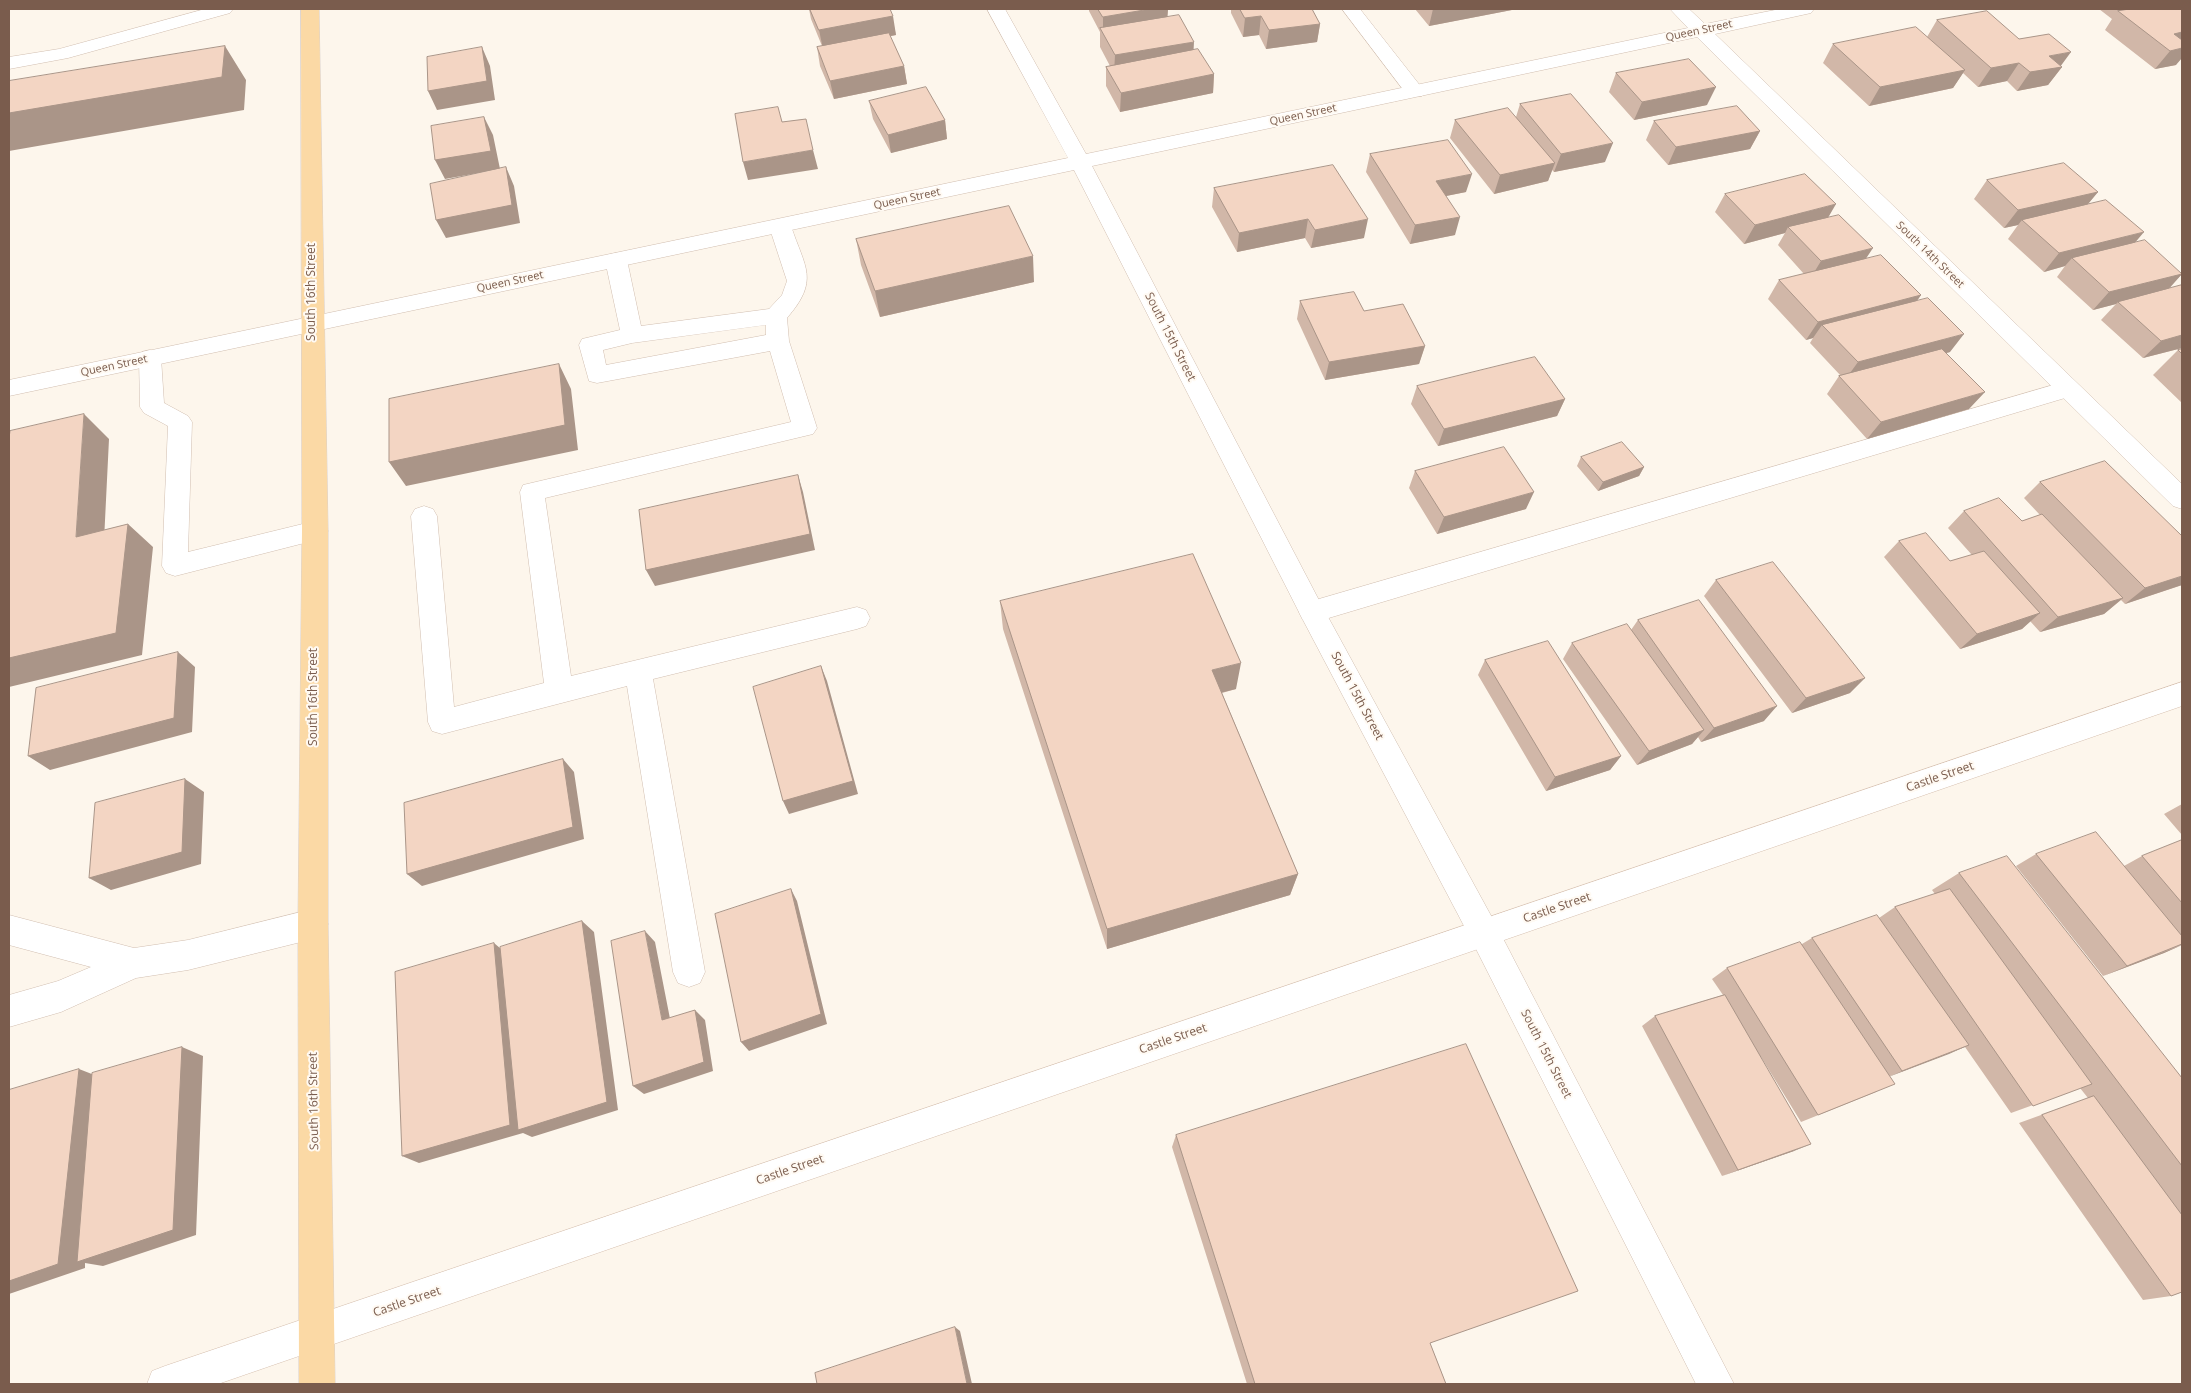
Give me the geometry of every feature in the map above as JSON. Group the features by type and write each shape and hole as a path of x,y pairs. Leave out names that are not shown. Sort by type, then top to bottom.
{"main road":[{"name":"South 16th Street","path":"310,9 315,530 312,924 318,1384"}],"street":[{"path":"9,64 62,54 224,9"},
{"name":"South 15th Street","path":"996,9 1080,162 1312,612 1484,933 1716,1384"},
{"path":"1351,9 1415,92"},
{"name":"South 14th Street","path":"1679,9 2182,499"},
{"name":"Queen Street","path":"9,388 1804,9"},
{"path":"778,341 596,375 590,345 632,335 776,316 792,298 798,281 780,226"},
{"path":"616,260 632,335"},
{"path":"558,691 532,492 806,428 778,341 776,316"},
{"path":"150,358 152,407 180,422 175,566 315,530"},
{"path":"1312,612 2067,389"},
{"path":"424,516 442,722 558,691 857,618"},
{"path":"638,671 689,972"},
{"name":"Castle Street","path":"164,1384 2182,694"},
{"path":"9,1011 61,996 134,963 188,955 312,924"},
{"path":"9,930 134,963"}],"building":[{"path":"810,9 890,9 893,16 819,30"},
{"path":"1098,9 1150,9 1103,17"},
{"path":"1240,9 1312,9 1320,24 1269,30 1261,16 1245,18"},
{"path":"2130,9 2182,9 2182,32 2174,34 2182,40 2182,48 2170,51 2118,11"},
{"path":"1987,11 2019,39 2049,34 2071,52 2049,56 2062,67 2030,72 2019,63 1991,68 1937,20"},
{"path":"1179,15 1194,42 1115,55 1100,28"},
{"path":"1916,27 1965,70 1880,87 1833,44"},
{"path":"889,33 904,66 830,81 817,47"},
{"path":"225,46 222,77 9,113 9,81"},
{"path":"482,47 487,81 428,91 427,57"},
{"path":"1198,49 1214,74 1121,93 1106,67"},
{"path":"1689,59 1716,87 1642,102 1616,73"},
{"path":"926,87 945,120 888,135 869,101"},
{"path":"1571,94 1613,143 1561,154 1520,104"},
{"path":"1737,106 1760,131 1676,147 1654,121"},
{"path":"778,107 782,122 806,119 813,150 743,162 735,114"},
{"path":"1508,108 1555,163 1500,175 1455,120"},
{"path":"484,117 491,151 435,160 431,126"},
{"path":"1448,140 1472,174 1436,181 1460,217 1415,225 1370,154"},
{"path":"2064,163 2098,192 2018,210 1987,180"},
{"path":"1333,165 1368,219 1315,230 1308,219 1239,233 1214,188"},
{"path":"506,167 512,205 436,220 430,184"},
{"path":"1805,174 1836,204 1755,225 1725,194"},
{"path":"2106,200 2144,232 2059,253 2022,220"},
{"path":"1009,206 1033,256 875,291 856,239"},
{"path":"1839,215 1873,248 1821,261 1788,227"},
{"path":"2145,240 2182,274 2109,292 2072,258"},
{"path":"1881,255 1921,295 1818,322 1779,280"},
{"path":"2182,285 2182,335 2161,341 2118,302"},
{"path":"1354,292 1364,311 1403,304 1425,346 1329,362 1300,301"},
{"path":"1928,298 1964,334 1858,362 1822,325"},
{"path":"1942,349 1985,392 1881,422 1839,376"},
{"path":"1535,357 1565,399 1444,429 1417,386"},
{"path":"559,364 565,425 389,462 389,399"},
{"path":"84,414 76,537 128,524 116,633 9,658 10,431"},
{"path":"1622,442 1644,467 1603,482 1581,457"},
{"path":"1504,447 1534,492 1444,517 1415,471"},
{"path":"2105,461 2182,536 2182,576 2145,588 2040,482"},
{"path":"798,475 810,534 646,570 639,510"},
{"path":"1999,498 2022,521 2042,514 2123,598 2058,617 1964,511"},
{"path":"1926,533 1950,561 1984,551 2040,613 1977,634 1899,541"},
{"path":"1193,554 1241,663 1212,670 1298,874 1107,929 1000,601"},
{"path":"1773,562 1865,678 1806,698 1716,580"},
{"path":"1699,600 1777,706 1714,728 1638,620"},
{"path":"1627,624 1704,730 1649,751 1572,643"},
{"path":"1548,641 1621,756 1555,777 1485,660"},
{"path":"178,652 174,718 28,756 36,688"},
{"path":"821,666 853,781 783,801 753,687"},
{"path":"563,759 573,827 407,874 404,803"},
{"path":"185,779 182,852 89,878 95,803"},
{"path":"2096,832 2182,936 2182,944 2127,966 2036,854"},
{"path":"2182,840 2182,903 2142,856"},
{"path":"2007,856 2182,1078 2182,1166 1959,873"},
{"path":"791,889 821,1014 741,1042 715,914"},
{"path":"1950,889 2092,1084 2033,1106 1895,907"},
{"path":"1877,915 1969,1045 1902,1071 1812,938"},
{"path":"582,921 607,1102 518,1130 500,947"},
{"path":"645,931 662,1020 695,1010 704,1062 633,1086 611,941"},
{"path":"1800,942 1895,1084 1818,1115 1727,968"},
{"path":"494,943 510,1125 402,1156 395,972"},
{"path":"1725,995 1811,1144 1738,1170 1655,1016"},
{"path":"1466,1044 1578,1291 1430,1343 1446,1384 1255,1384 1176,1135"},
{"path":"182,1047 173,1230 77,1262 92,1073"},
{"path":"79,1069 58,1264 9,1281 9,1090"},
{"path":"2094,1096 2182,1215 2182,1292 2171,1296 2042,1115"},
{"path":"955,1327 967,1384 817,1384 815,1373"}]}
